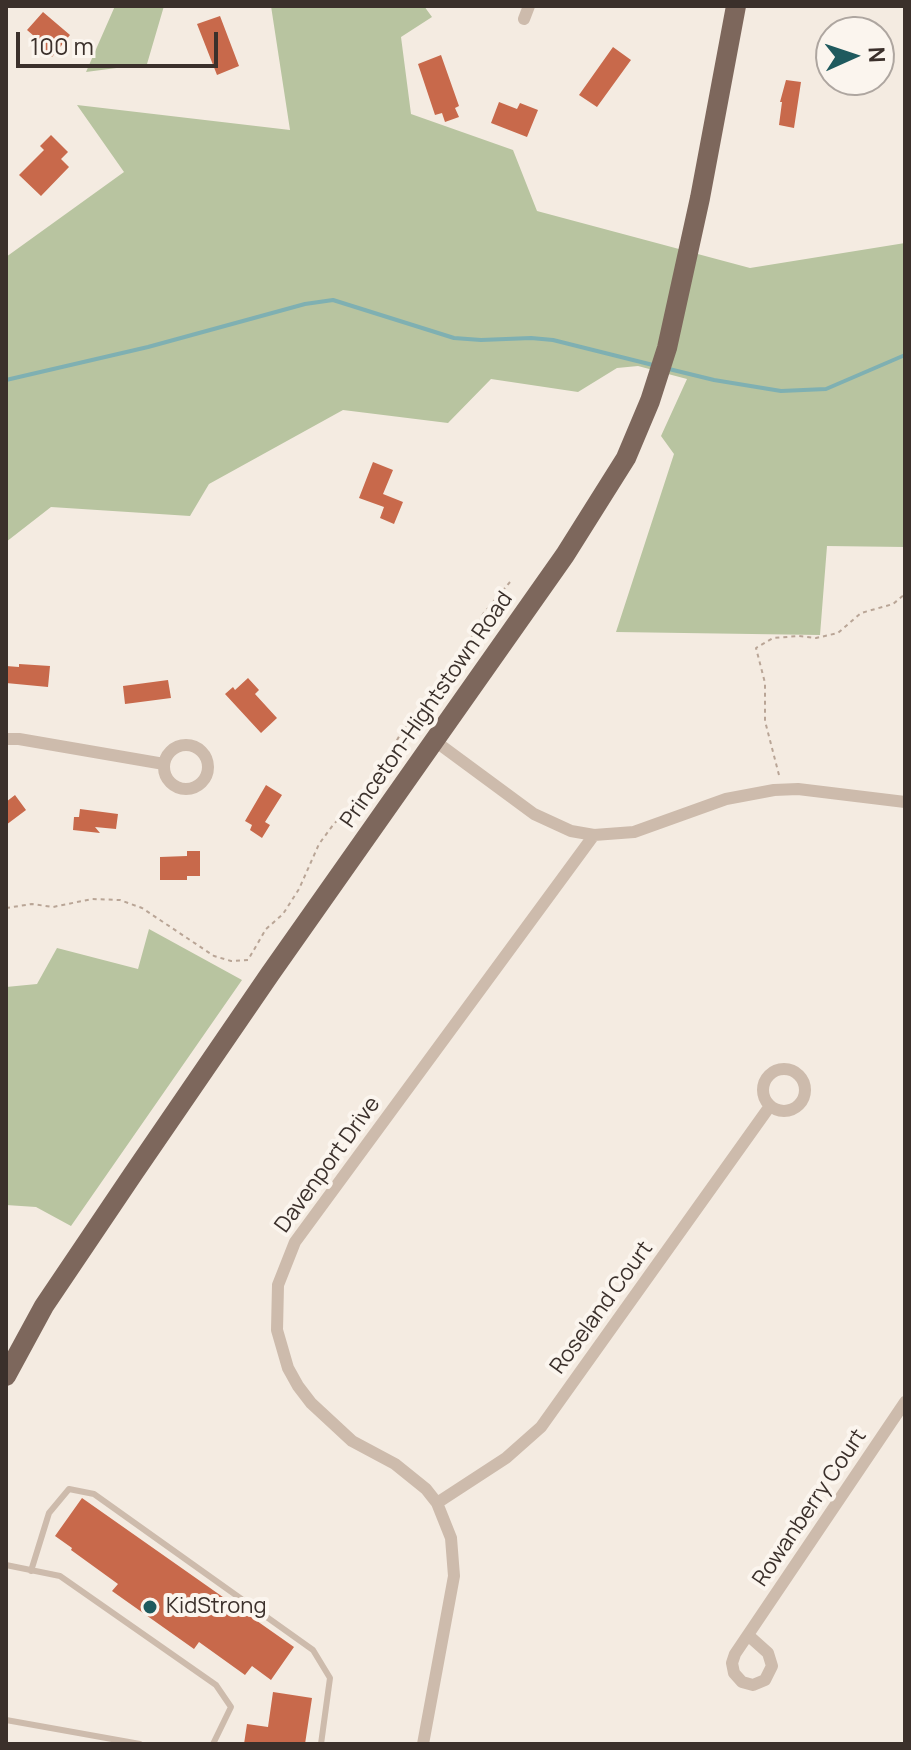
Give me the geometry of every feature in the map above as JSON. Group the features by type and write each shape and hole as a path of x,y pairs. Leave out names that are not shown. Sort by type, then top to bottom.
{"main road":[{"name":"Princeton-Hightstown Road","path":"7,1373 44,1306 124,1187 435,741 603,497 626,458 667,348 700,198 736,6"}],"street":[{"path":"524,19 529,6"},
{"path":"6,739 164,764"},
{"path":"435,741 534,814 571,831 594,835 634,832 726,799 774,790 798,789 905,802"},
{"name":"Davenport Drive","path":"423,1744 454,1576 451,1538 437,1503 412,1475 352,1441 311,1403 298,1386 281,1348 276,1306 278,1285 295,1242 594,835"},
{"name":"Roseland Court","path":"437,1503 506,1458 541,1427 770,1106"},
{"name":"Rowanberry Court","path":"749,1636 905,1402"}],"lane":[{"path":"31,1571 49,1513 69,1489 94,1494 313,1650 330,1678 321,1744"},
{"path":"6,1565 60,1576 216,1685 231,1707 213,1744"},
{"path":"6,1720 140,1744"}],"path":[{"path":"6,908 32,904 53,907 92,899 120,900 142,908 214,956 231,961 248,960 266,929 283,914 299,889 319,844 373,782 401,733 441,682 450,662 469,642 483,614 510,582"},
{"path":"779,776 765,721 765,683 756,648 773,638 816,638 838,633 861,613 893,604 905,594"}],"green space":[{"path":"115,6 164,6 147,64 86,72"},
{"path":"271,6 424,6 432,17 401,37 411,114 513,150 537,211 750,268 905,243 905,547 827,546 820,635 616,632 674,454 661,436 687,379 638,366 617,368 578,392 491,379 448,423 343,410 209,484 190,516 51,507 6,542 6,257 124,172 77,105 290,130"},
{"path":"149,929 242,980 71,1226 36,1207 6,1205 6,987 37,984 57,948 138,969"}],"building":[{"path":"43,12 70,35 52,57 27,30"},
{"path":"220,16 239,66 217,75 197,24"},
{"path":"613,47 631,60 597,107 579,95"},
{"path":"441,55 459,106 455,108 459,117 445,122 442,113 435,115 418,64"},
{"path":"786,80 801,82 794,128 779,125 780,102"},
{"path":"499,102 517,109 520,103 538,110 527,137 491,123"},
{"path":"51,135 68,152 61,159 69,167 41,196 19,175 44,150 40,146"},
{"path":"373,462 393,470 383,494 403,502 394,524 380,518 384,507 359,498"},
{"path":"19,664 50,666 48,687 6,683 6,666 19,667"},
{"path":"248,678 259,690 255,694 277,718 261,733 225,694 233,687 235,690"},
{"path":"168,680 171,698 125,704 123,686"},
{"path":"266,785 282,795 265,822 270,825 262,838 250,830 252,825 245,821"},
{"path":"15,795 26,810 6,825 6,802"},
{"path":"80,809 118,814 116,829 95,827 100,833 73,830 74,817 79,817"},
{"path":"187,851 200,851 200,876 187,876 187,880 160,880 160,857 187,856"},
{"path":"82,1498 294,1647 271,1680 252,1666 245,1675 199,1642 194,1649 112,1591 118,1584 55,1536"},
{"path":"273,1692 312,1698 305,1744 244,1744 247,1724 268,1727"}],"waterway":[{"path":"6,380 148,347 305,304 333,300 454,338 553,340 657,366"},
{"path":"669,369 781,391 826,389 905,355"}],"place":[{"name":"KidStrong","path":"150,1607"}]}
